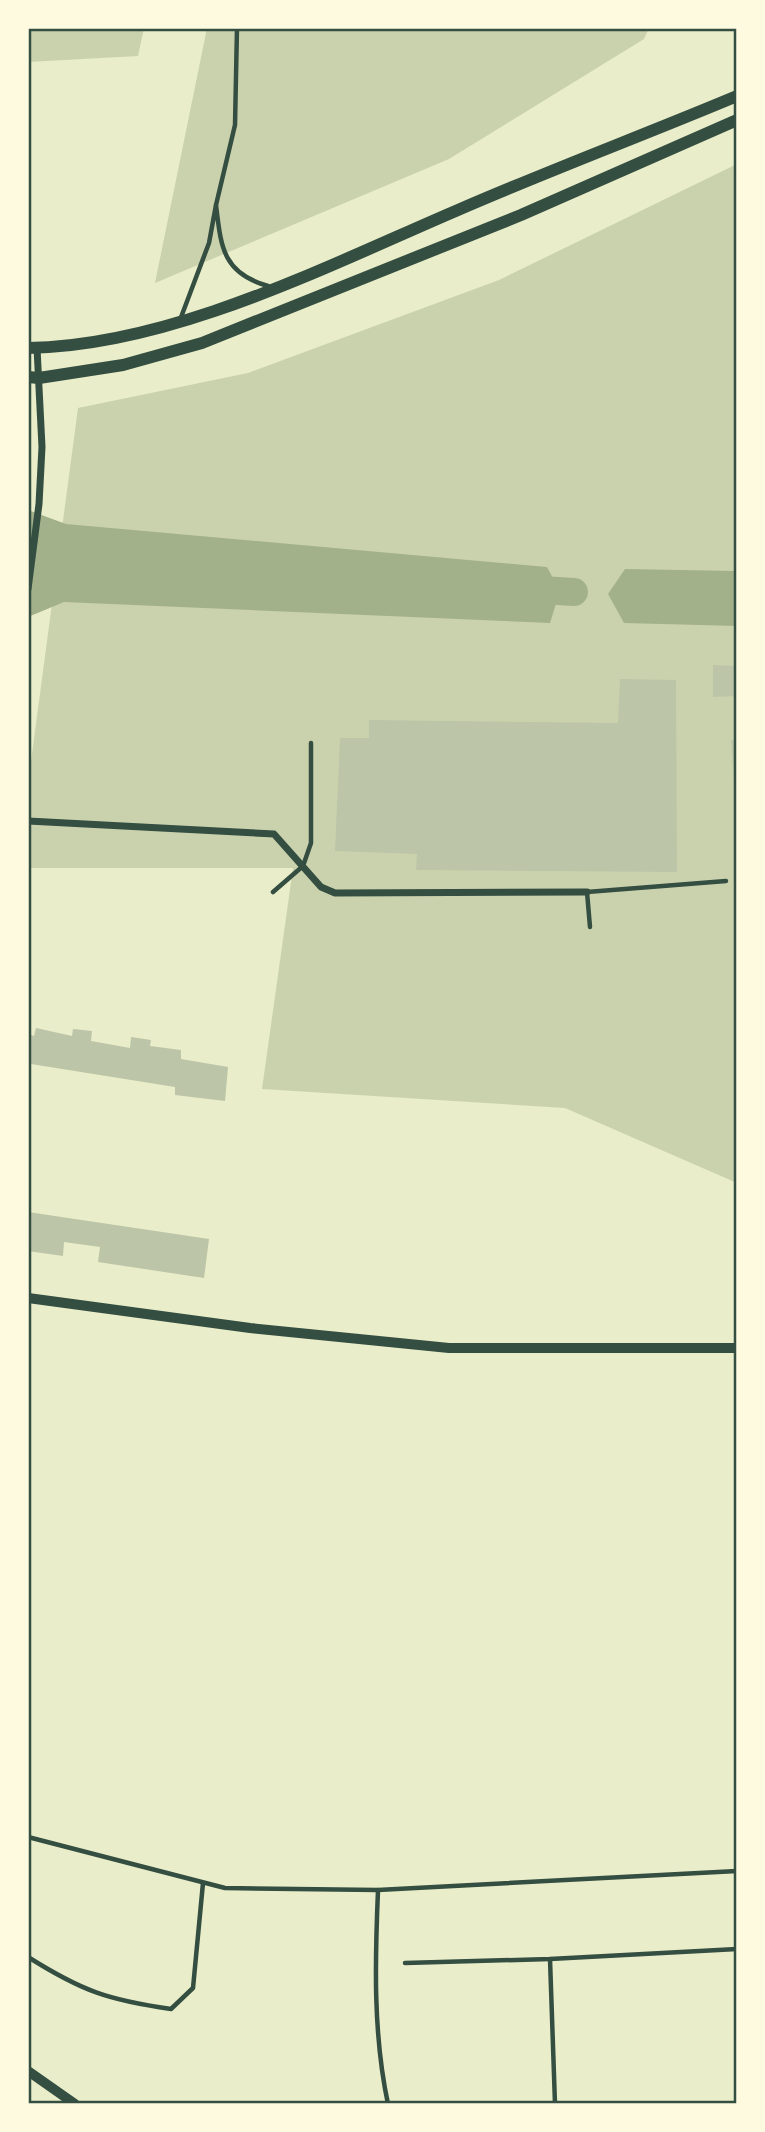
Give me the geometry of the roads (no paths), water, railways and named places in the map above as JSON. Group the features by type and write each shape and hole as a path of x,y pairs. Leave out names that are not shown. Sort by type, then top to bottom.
{"main road":[{"path":"33,348 95,343 144,334 179,322 273,288 737,96"},
{"path":"34,378 123,365 202,343 521,215 737,121"}],"street":[{"path":"28,589 43,447 33,348"},
{"path":"28,821 274,834 321,887 335,893 587,892"},
{"path":"28,1298 250,1328 449,1348 737,1348"},
{"path":"28,2071 75,2104"}],"lane":[{"path":"179,322 209,243 235,125 237,28"},
{"path":"216,205 222,251 238,271 273,288"},
{"path":"273,892 303,866 311,843 312,743"},
{"path":"590,927 587,892 726,881"},
{"path":"28,1837 225,1888 378,1890 737,1871"},
{"path":"28,1956 74,1985 121,2002 171,2009 193,1988 203,1883"},
{"path":"378,1890 375,1956 379,2045 388,2104"},
{"path":"405,1963 550,1959 737,1949"},
{"path":"550,1959 555,2104"}],"waterway":[{"path":"524,589 574,592"}]}
